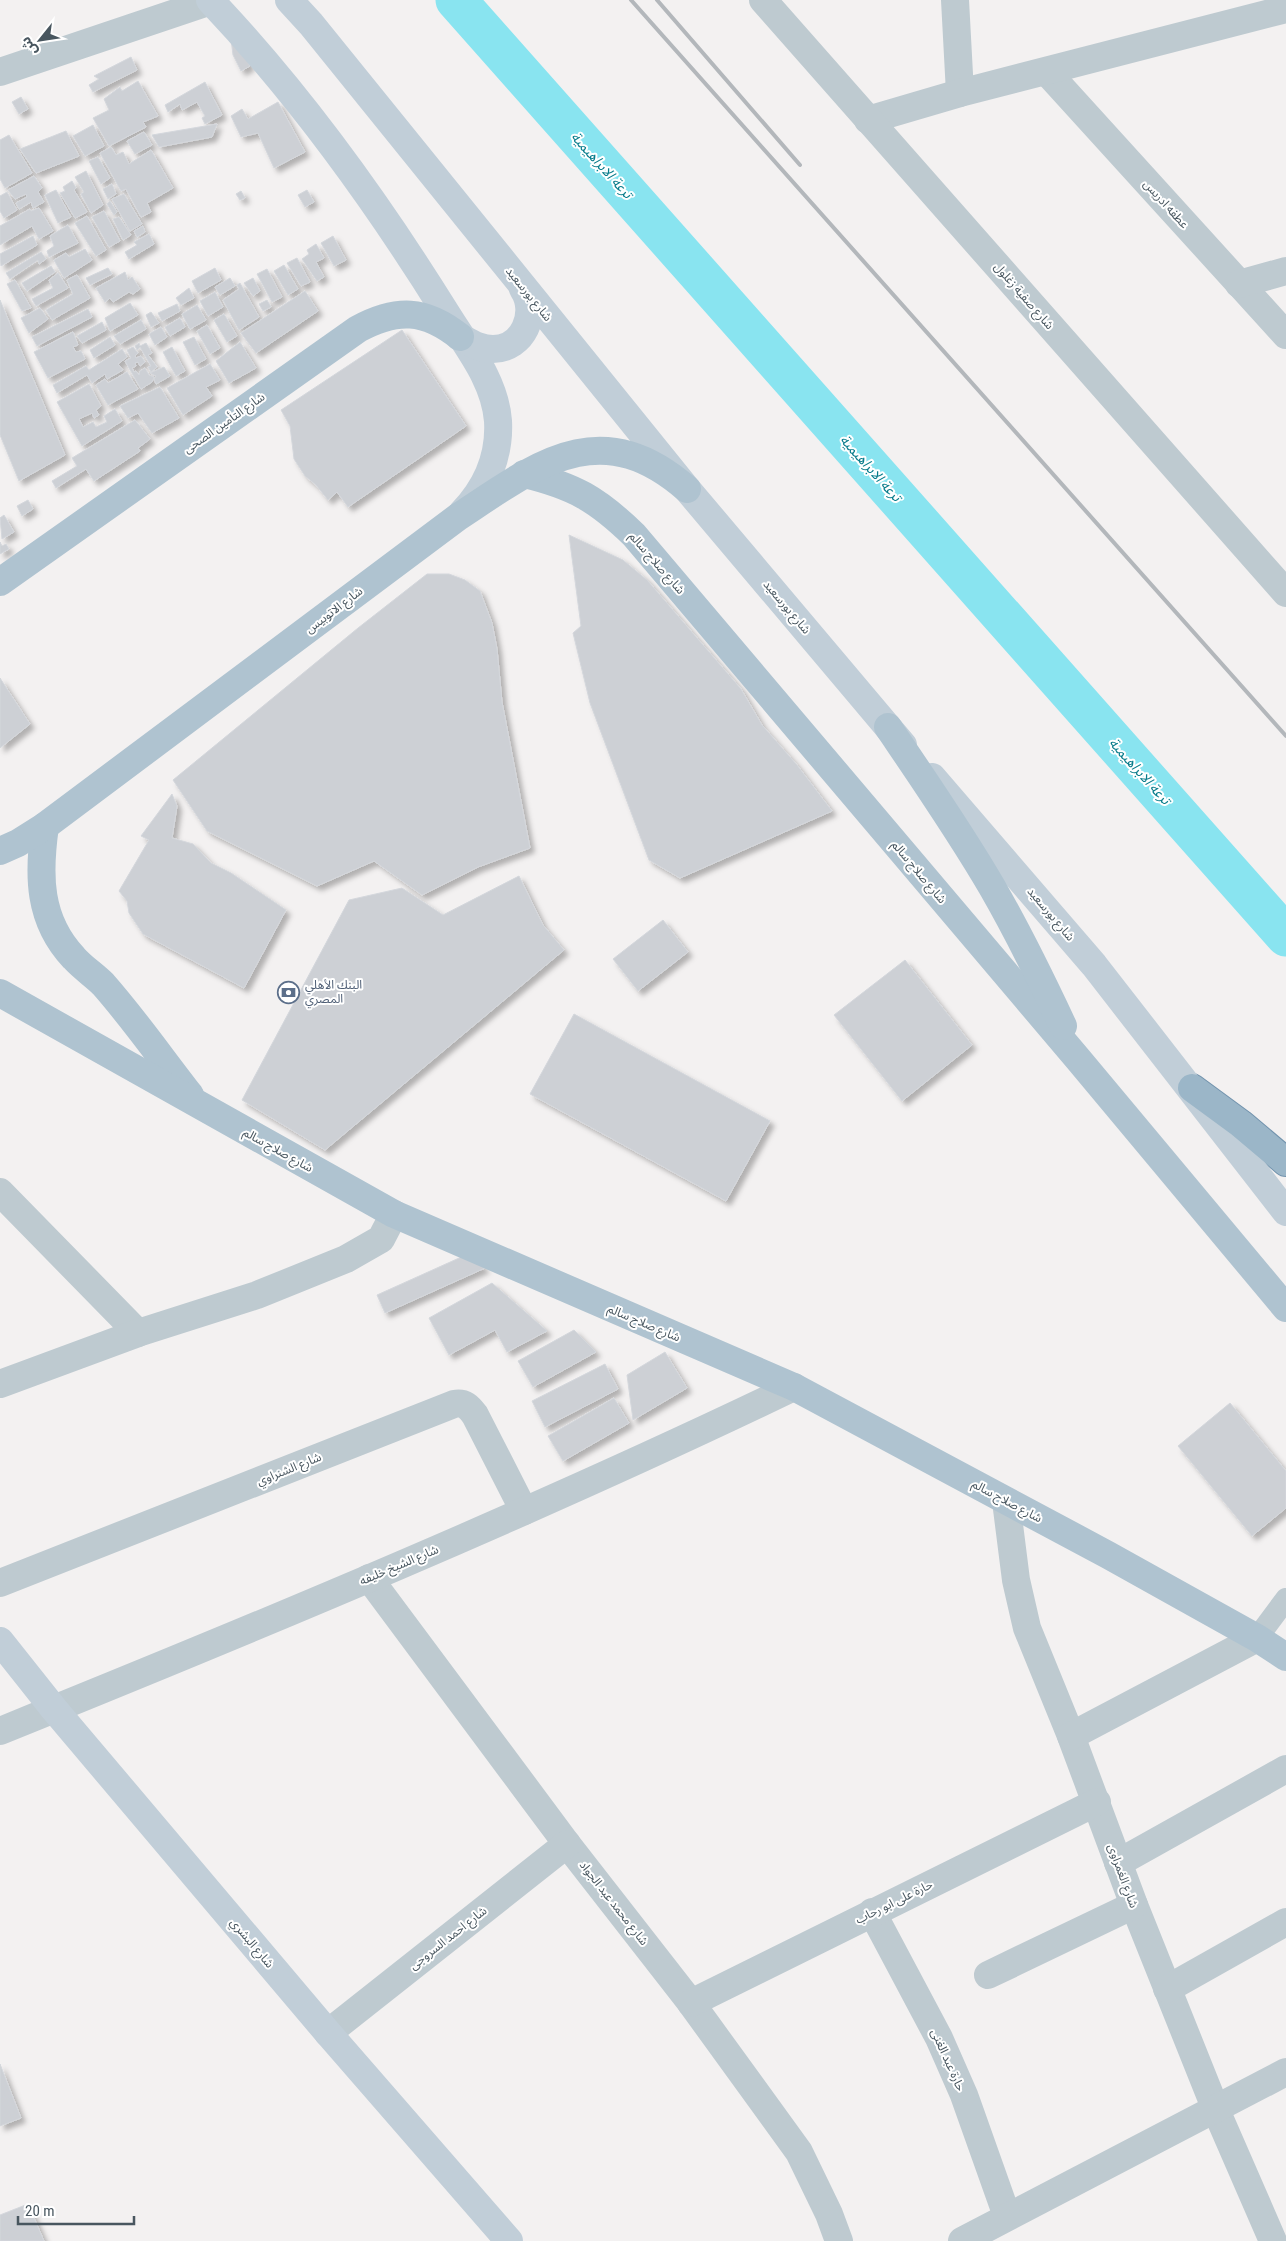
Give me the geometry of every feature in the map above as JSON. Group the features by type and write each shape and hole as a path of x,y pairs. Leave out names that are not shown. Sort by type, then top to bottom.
{"highway":[{"path":"1192,1088 1241,1124 1286,1162"}],"main road":[{"path":"268,0 311,24"},
{"name":"شارع بورسعيد","path":"289,0 311,24 687,489 888,727 1068,935 1192,1088 1286,1212"},
{"path":"210,1 267,64 370,196 481,369 493,394 498,421 497,448 489,474 476,498 458,518"},
{"path":"460,336 476,347 494,349 511,344 524,332 530,315 529,296 518,282"},
{"name":"شارع التأمين الصحى","path":"0,582 366,325 392,315 410,314 429,318 446,325 460,336"},
{"name":"شارع الاتوبيس","path":"0,851 18,843 44,826 458,518 524,474 571,454 596,450 622,452 646,460 668,472 687,489"},
{"name":"شارع صلاح سالم","path":"524,474 555,481 585,494 611,513 634,535 1078,1059 1286,1308"},
{"path":"888,727 942,806 992,888 1038,972 1078,1059"},
{"path":"44,826 40,883 46,911 58,936 74,958 102,983 199,1106"},
{"name":"شارع صلاح سالم","path":"0,993 394,1214 794,1388 1006,1501 1256,1638 1286,1657"},
{"name":"شارع البشري","path":"0,1641 54,1709 328,2033 509,2241"}],"street":[{"name":"شارع صفية زغلول","path":"763,0 1286,592"},
{"path":"955,0 960,93"},
{"path":"0,72 210,1"},
{"path":"868,120 960,93 1047,72 1258,8 1286,9"},
{"name":"عطفه ادريس","path":"1047,72 1286,335"},
{"path":"1239,284 1286,271"},
{"path":"2,1197 138,1333"},
{"path":"0,1384 138,1333 257,1294 346,1259 381,1239 394,1214"},
{"name":"شارع الشيخ خليفه","path":"0,1730 369,1578 658,1453 794,1388"},
{"name":"شارع الشنراوي","path":"0,1583 461,1402 469,1407 475,1415 524,1511"},
{"name":"شارع الغمراوى","path":"1006,1501 1016,1580 1027,1628 1072,1736 1118,1863 1167,1989 1216,2110 1273,2241"},
{"name":"شارع محمد عبد الجواد","path":"369,1578 568,1844 692,2003 800,2152 829,2214 839,2241"},
{"path":"1072,1736 1256,1638"},
{"path":"1118,1863 1286,1769"},
{"name":"حارة على ابو رحاب","path":"692,2003 1097,1802"},
{"name":"شارع احمد السروجى","path":"328,2033 568,1844"},
{"path":"988,1975 1134,1905"},
{"name":"حارة عبد الغنى","path":"872,1912 939,2038 964,2095 1007,2216"},
{"path":"1167,1989 1286,1922"},
{"path":"962,2241 1286,2072"}],"lane":[{"path":"1256,1638 1286,1599"}],"building":[{"path":"231,39 242,51 250,66 241,71 233,55"},
{"path":"131,57 137,70 93,92 89,85 99,79 94,76"},
{"path":"138,81 158,116 143,122 146,127 109,146 93,118 109,110 104,99 120,87 122,91"},
{"path":"205,82 222,115 205,124 202,118 205,116 197,102 182,110 180,104 168,112 165,105"},
{"path":"21,97 28,109 19,114 12,102"},
{"path":"278,102 305,152 274,168 258,133 241,137 231,116 242,109 248,119"},
{"path":"217,124 212,137 159,147 152,135"},
{"path":"93,125 104,146 85,156 73,136"},
{"path":"66,131 79,156 36,173 20,149"},
{"path":"144,132 152,145 135,154 127,141"},
{"path":"9,135 32,173 5,188 0,179 0,140"},
{"path":"111,147 116,155 123,152 129,164 151,150 173,188 147,203 151,212 141,217 126,189 121,191 100,153"},
{"path":"98,157 110,178 101,184 89,161"},
{"path":"86,171 103,205 91,213 81,194 84,192 75,177"},
{"path":"34,176 42,188 38,192 44,202 33,208 31,202 19,209 16,203 27,197 26,194 15,199 8,190"},
{"path":"72,181 76,188 74,190 87,212 75,218 60,193 65,191 63,187"},
{"path":"112,184 116,194 108,199 103,189"},
{"path":"56,190 71,217 58,223 45,195"},
{"path":"307,190 314,202 305,207 298,195"},
{"path":"241,191 245,198 240,200 236,194"},
{"path":"7,192 17,210 4,218 0,211 0,196"},
{"path":"124,194 142,224 130,231 112,199"},
{"path":"110,201 117,212 114,215 107,204"},
{"path":"39,208 53,231 39,239 32,226 0,245 0,226 30,209 31,211"},
{"path":"104,211 120,241 109,247 92,217"},
{"path":"87,216 106,250 96,256 75,223"},
{"path":"119,217 131,235 123,240 113,219"},
{"path":"68,225 78,243 49,257 47,251 54,246 50,236"},
{"path":"143,226 145,232 137,237 134,231"},
{"path":"149,234 154,244 129,259 125,252 137,245 134,242"},
{"path":"33,236 37,245 1,266 0,254"},
{"path":"333,236 346,260 334,266 321,243"},
{"path":"316,244 324,258 316,262 324,277 317,281 302,259 309,254 307,250"},
{"path":"85,249 92,260 64,278 54,260 66,253 69,257"},
{"path":"41,252 46,259 39,264 38,260 10,279 6,273"},
{"path":"297,258 310,282 301,286 287,263"},
{"path":"284,265 298,289 288,295 274,271"},
{"path":"51,266 55,272 27,291 22,283"},
{"path":"108,268 112,274 90,285 86,278"},
{"path":"215,268 221,280 198,293 192,281"},
{"path":"267,269 282,297 272,302 257,274"},
{"path":"125,272 128,280 132,277 140,289 133,294 129,292 113,302 110,298 105,302 96,288"},
{"path":"58,273 68,288 36,306 32,299 53,288 49,280"},
{"path":"77,275 90,298 52,320 46,310 73,294 67,280"},
{"path":"230,278 235,286 220,295 215,287"},
{"path":"253,278 260,291 253,296 244,283"},
{"path":"15,280 31,308 22,311 7,284"},
{"path":"240,283 259,317 239,330 223,300 239,289 237,285"},
{"path":"189,288 194,298 181,305 176,298"},
{"path":"305,291 318,311 256,353 241,333"},
{"path":"215,292 223,307 208,316 200,301"},
{"path":"0,300 65,455 19,481 0,435"},
{"path":"267,300 271,307 263,311 259,304"},
{"path":"130,303 138,315 110,331 105,318"},
{"path":"177,304 180,311 162,321 158,313"},
{"path":"197,305 206,320 190,329 182,314"},
{"path":"40,308 48,319 29,333 21,318"},
{"path":"88,309 92,317 37,346 32,337"},
{"path":"151,312 159,323 151,327 146,315"},
{"path":"224,314 237,336 227,342 214,320"},
{"path":"180,318 185,327 170,336 165,327"},
{"path":"141,320 146,329 120,344 114,336"},
{"path":"102,322 106,330 82,343 77,336"},
{"path":"207,325 220,348 210,354 197,331"},
{"path":"161,327 167,337 155,345 149,334"},
{"path":"402,330 466,426 348,507 337,492 328,500 316,485 305,476 294,459 290,426 281,410"},
{"path":"73,332 78,345 73,347 76,352 81,351 85,359 48,378 34,352"},
{"path":"110,337 115,345 94,358 90,350"},
{"path":"194,337 206,359 195,365 183,342"},
{"path":"240,342 256,368 229,383 216,361"},
{"path":"139,343 140,346 146,343 152,353 148,355 157,367 151,372 148,367 151,366 140,347 137,350 135,346"},
{"path":"133,347 138,353 135,356 136,358 141,356 145,362 140,366 138,362 135,363 136,366 132,368 134,372 136,371 139,375 140,371 145,368 149,375 154,377 152,382 141,389 125,361 131,358 127,350"},
{"path":"172,347 185,371 176,376 163,352"},
{"path":"122,349 127,357 118,364 123,370 107,379 105,374 92,383 87,375 57,393 53,385 86,366 89,370"},
{"path":"210,364 220,380 206,387 212,396 183,415 167,388"},
{"path":"164,367 170,376 156,384 154,379 156,376 150,373"},
{"path":"127,372 138,389 108,405 96,385 105,379 108,383"},
{"path":"89,384 101,406 96,410 99,415 94,418 92,413 79,419 83,427 93,422 96,427 107,422 104,416 115,409 122,421 82,446 57,402"},
{"path":"160,387 179,418 152,433 138,413 128,418 120,406"},
{"path":"135,420 150,439 138,448 140,451 94,481 86,469 56,488 52,481 77,466 72,458"},
{"path":"28,500 33,509 22,516 17,506"},
{"path":"4,515 14,532 2,539 0,518"},
{"path":"569,535 623,560 647,580 741,689 762,725 797,765 832,811 680,878 649,860 590,703 573,633 581,626"},
{"path":"0,542 2,546 6,544 9,549 0,554"},
{"path":"427,574 449,574 465,580 480,591 492,623 497,649 502,702 530,848 478,867 422,895 374,861 317,886 207,831 173,780 358,628"},
{"path":"0,678 30,724 0,748"},
{"path":"172,794 177,806 172,838 193,844 211,863 231,873 286,910 244,988 143,934 129,913 127,901 119,891 149,840 141,836"},
{"path":"519,876 543,925 564,950 325,1150 242,1100 349,900 402,888 443,915"},
{"path":"663,920 688,952 638,991 613,959"},
{"path":"905,960 972,1045 902,1101 834,1015"},
{"path":"574,1014 770,1121 726,1201 530,1094"},
{"path":"468,1254 485,1268 385,1313 377,1295"},
{"path":"492,1283 547,1331 507,1352 495,1330 449,1355 429,1318"},
{"path":"574,1330 596,1352 533,1387 518,1361"},
{"path":"665,1352 687,1388 633,1420 627,1375"},
{"path":"605,1364 618,1389 545,1427 532,1401"},
{"path":"614,1398 629,1423 563,1461 548,1436"},
{"path":"1230,1403 1286,1471 1286,1508 1252,1536 1178,1446"},
{"path":"0,2064 21,2118 0,2126"},
{"path":"28,2204 44,2241 0,2241 0,2215"}],"waterway":[{"name":"ترعة الابراهيمية","path":"456,0 1286,936"}],"railway":[{"path":"631,0 1286,736"},
{"path":"657,0 800,165"}],"place":[{"name":"البنك الأهلي المصري","path":"289,992"}]}
